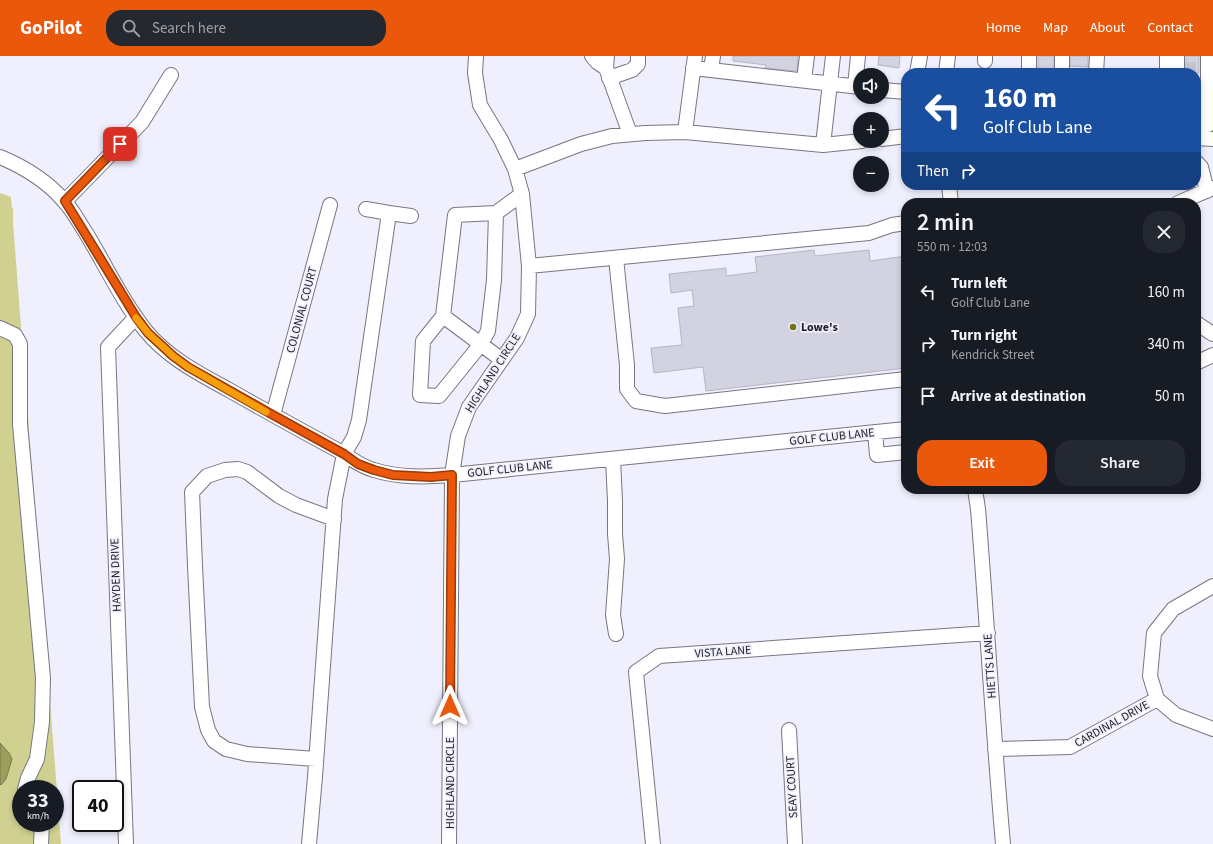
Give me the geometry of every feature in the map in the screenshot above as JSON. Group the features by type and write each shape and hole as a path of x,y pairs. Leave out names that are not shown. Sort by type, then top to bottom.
{"street":[{"name":"HIGHLAND CIRCLE","path":"449,844 452,475 458,436 468,407 517,338 528,314 529,266 522,194 515,169 501,140 480,105 475,73 476,56"},
{"path":"592,56 597,62 607,67 632,70 638,64 638,56"},
{"path":"711,70 713,56"},
{"path":"804,80 806,56"},
{"path":"823,145 833,56"},
{"path":"858,56 858,68"},
{"path":"918,68 920,56"},
{"path":"947,68 948,56"},
{"path":"1028,68 1029,56"},
{"path":"1062,56 1062,68"},
{"path":"1096,68 1097,56"},
{"path":"1167,56 1176,68"},
{"path":"685,132 694,62 711,70 853,86"},
{"path":"607,67 630,134"},
{"path":"1201,125 1208,125 1207,67"},
{"path":"65,201 142,122 171,75"},
{"path":"889,91 901,92"},
{"path":"515,169 581,144 612,136 630,134 685,132 823,145 853,142"},
{"path":"889,138 901,137"},
{"path":"1201,138 1213,139"},
{"name":"GOLF CLUB LANE","path":"0,157 23,167 49,185 65,201 136,317 148,333 173,356 188,367 344,454 358,464 374,470 393,475 431,477 901,429"},
{"path":"1190,198 1210,190 1201,169"},
{"path":"496,213 494,280 488,331 481,344 439,396 420,395 423,341 443,316 454,215 496,213 522,194"},
{"name":"COLONIAL COURT","path":"273,415 330,205"},
{"path":"366,209 411,216"},
{"path":"309,844 335,499 344,454 354,437 359,420 389,213"},
{"path":"529,266 869,234 892,225 901,224"},
{"path":"616,258 627,360 628,389 636,401 665,406 901,380"},
{"path":"443,316 502,360"},
{"name":"HAYDEN DRIVE","path":"126,844 108,347 136,317"},
{"path":"1201,326 1213,334"},
{"path":"0,328 15,335 20,344 20,424 43,678 42,722 37,759 27,780"},
{"path":"1201,360 1213,354"},
{"path":"875,432 877,455 901,453"},
{"path":"613,459 617,559 613,615 616,634"},
{"path":"316,759 247,754 226,749 214,741 208,730 202,707 192,492 207,476 225,470 238,469 247,472 279,496 296,505 334,519"},
{"name":"HIETTS LANE","path":"976,494 988,633 995,749 1003,844"},
{"path":"1213,586 1173,609 1154,633 1150,676 1157,699 1176,715 1213,729"},
{"name":"VISTA LANE","path":"653,844 636,672 659,656 988,633"},
{"name":"CARDINAL DRIVE","path":"995,749 1070,747 1157,699"},
{"name":"SEAY COURT","path":"789,730 795,844"},
{"path":"41,844 42,832"}],"green space":[{"path":"0,193 11,197 13,208 56,780 12,780 12,832 60,832 61,844 0,844"}],"shaded area":[{"path":"0,743 12,759 6,779 1,785 0,784"}],"building":[{"path":"733,56 798,56 797,71 765,68 766,65 733,61"},
{"path":"879,56 900,56 899,68 878,65"},
{"path":"1038,56 1054,56 1054,68 1038,68"},
{"path":"1070,56 1088,56 1088,67 1070,66"},
{"path":"1186,56 1199,56 1199,68 1186,68"},
{"name":"Lowe's","path":"814,250 815,256 869,250 870,261 901,257 901,369 706,391 703,367 654,373 651,348 682,345 678,308 694,306 692,290 671,293 669,274 726,268 726,276 757,272 755,257"}],"slow traffic":[{"path":"136,318 148,333 173,356 188,367 266,412"}],"place":[{"name":"Lowe's","path":"793,327"}],"route":[{"path":"120,144 65,201 136,317 148,333 173,356 188,367 344,454 358,464 393,475 431,477 452,475 450,706"}]}
